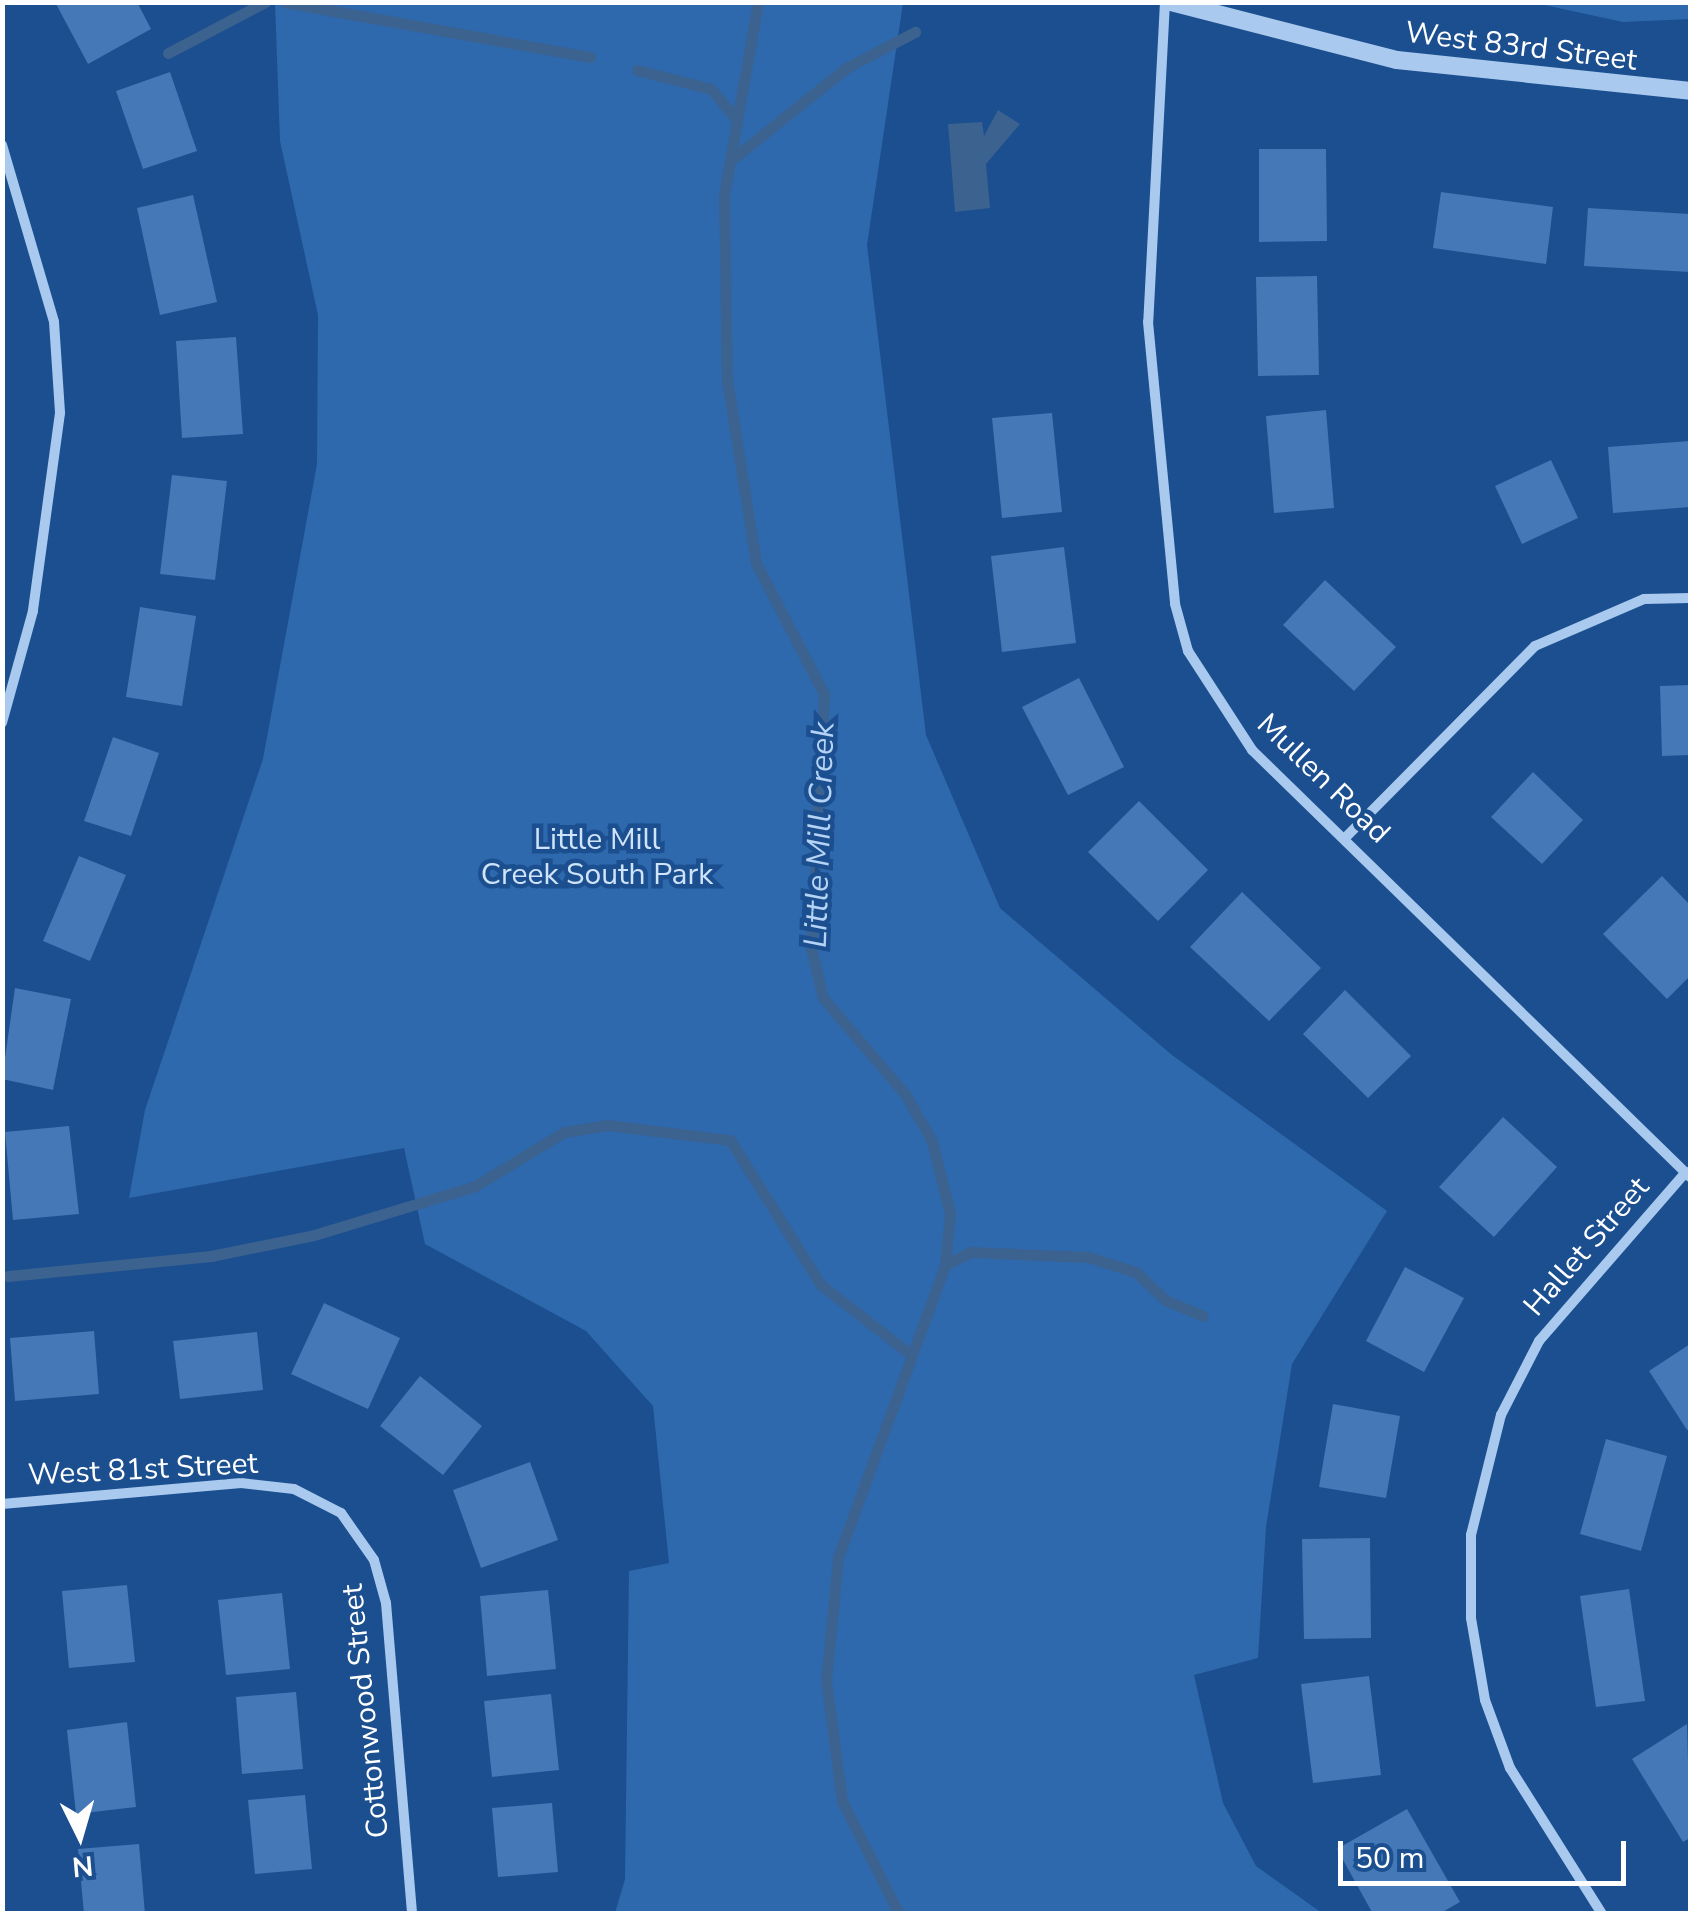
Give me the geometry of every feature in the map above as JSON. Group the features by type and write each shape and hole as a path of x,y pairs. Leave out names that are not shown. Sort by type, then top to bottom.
{"street":[{"name":"West 83rd Street","path":"1168,2 1396,60 1690,91"},
{"name":"Mullen Road","path":"1168,2 1148,322 1175,604 1220,711 1688,1174"},
{"path":"2,145 50,306 60,413 33,611 2,723"},
{"path":"1346,837 1534,646 1644,599 1690,598"},
{"name":"Hallet Street","path":"1602,1914 1510,1768 1485,1700 1471,1618 1471,1535 1501,1414 1538,1341 1688,1174"},
{"name":"West 81st Street","path":"2,1504 241,1483 294,1489 342,1514"},
{"name":"Cottonwood Street","path":"342,1514 374,1560 386,1603 412,1914"}],"green space":[{"name":"Little Mill Creek South Park","path":"275,3 903,3 867,245 926,735 1000,908 1172,1055 1387,1211 1292,1364 1266,1527 1258,1658 1194,1675 1223,1803 1256,1866 1322,1913 615,1913 625,1879 629,1571 669,1563 653,1406 586,1331 425,1244 404,1148 129,1198 145,1110 263,759 317,464 318,315 280,141"},
{"path":"1535,3 1690,3 1690,19 1623,22"}],"shaded area":[{"path":"998,110 1020,124 986,164 990,208 955,212 948,124 982,122 984,136"}],"building":[{"path":"55,2 137,2 151,29 88,64"},
{"path":"170,72 197,151 143,169 116,91"},
{"path":"1259,149 1326,149 1327,241 1259,242"},
{"path":"1441,192 1553,207 1546,264 1433,248"},
{"path":"193,195 217,302 160,315 137,208"},
{"path":"1588,208 1690,214 1690,272 1584,266"},
{"path":"1317,276 1319,375 1258,376 1256,277"},
{"path":"236,337 243,434 182,438 176,341"},
{"path":"1326,410 1334,508 1274,513 1266,416"},
{"path":"1052,413 1062,512 1002,518 992,418"},
{"path":"1690,441 1690,507 1613,513 1608,447"},
{"path":"1551,460 1578,518 1522,544 1495,486"},
{"path":"172,475 227,481 215,580 160,574"},
{"path":"1064,547 1076,643 1002,652 991,556"},
{"path":"1325,580 1396,647 1354,691 1283,625"},
{"path":"140,607 196,616 182,706 126,697"},
{"path":"1079,678 1124,767 1068,795 1022,707"},
{"path":"1690,685 1690,755 1662,756 1660,686"},
{"path":"113,737 159,753 131,836 84,821"},
{"path":"1533,772 1583,820 1542,864 1491,817"},
{"path":"1139,801 1208,870 1158,921 1088,852"},
{"path":"79,856 126,875 90,961 43,941"},
{"path":"1662,876 1690,905 1690,976 1667,999 1603,934"},
{"path":"1242,892 1321,968 1269,1021 1190,947"},
{"path":"15,988 71,999 53,1090 2,1079"},
{"path":"1345,990 1411,1056 1368,1098 1303,1034"},
{"path":"1503,1117 1557,1167 1494,1237 1439,1187"},
{"path":"69,1126 79,1214 13,1220 5,1132"},
{"path":"1405,1267 1464,1298 1424,1372 1366,1341"},
{"path":"324,1303 400,1338 368,1409 291,1374"},
{"path":"94,1331 99,1394 15,1401 10,1338"},
{"path":"257,1332 263,1390 180,1399 173,1341"},
{"path":"1690,1344 1690,1428 1687,1430 1649,1371"},
{"path":"420,1376 482,1426 443,1475 380,1426"},
{"path":"1333,1404 1400,1416 1386,1498 1319,1487"},
{"path":"1606,1439 1667,1456 1641,1551 1580,1534"},
{"path":"530,1462 558,1540 481,1568 453,1490"},
{"path":"1370,1538 1371,1638 1304,1639 1302,1539"},
{"path":"127,1585 135,1662 69,1668 62,1591"},
{"path":"1629,1589 1645,1701 1596,1707 1580,1596"},
{"path":"548,1590 556,1669 487,1676 480,1596"},
{"path":"282,1593 290,1669 226,1675 218,1600"},
{"path":"1369,1676 1381,1775 1313,1783 1301,1684"},
{"path":"296,1692 303,1769 242,1774 236,1697"},
{"path":"551,1694 559,1770 492,1777 484,1701"},
{"path":"127,1722 136,1807 76,1814 67,1730"},
{"path":"1687,1724 1690,1838 1683,1842 1632,1759"},
{"path":"305,1795 312,1869 255,1874 248,1800"},
{"path":"552,1803 558,1872 498,1877 492,1808"},
{"path":"1407,1809 1460,1902 1439,1914 1373,1914 1337,1849"},
{"path":"139,1844 145,1914 84,1914 78,1849"}],"waterway":[{"path":"168,53 265,2"},
{"path":"284,2 590,57"},
{"name":"Little Mill Creek","path":"758,2 724,194 727,380 756,563 824,694 811,948 823,998 905,1094 932,1141 950,1214 945,1265 838,1558 826,1680 842,1801 899,1914"},
{"path":"730,161 846,68 915,32"},
{"path":"637,70 711,89 737,120"},
{"path":"8,1276 211,1256 314,1235 475,1186 564,1132 607,1125 730,1140 821,1285 910,1354"},
{"path":"945,1265 970,1252 1088,1257 1136,1272 1165,1300 1203,1316"}]}
